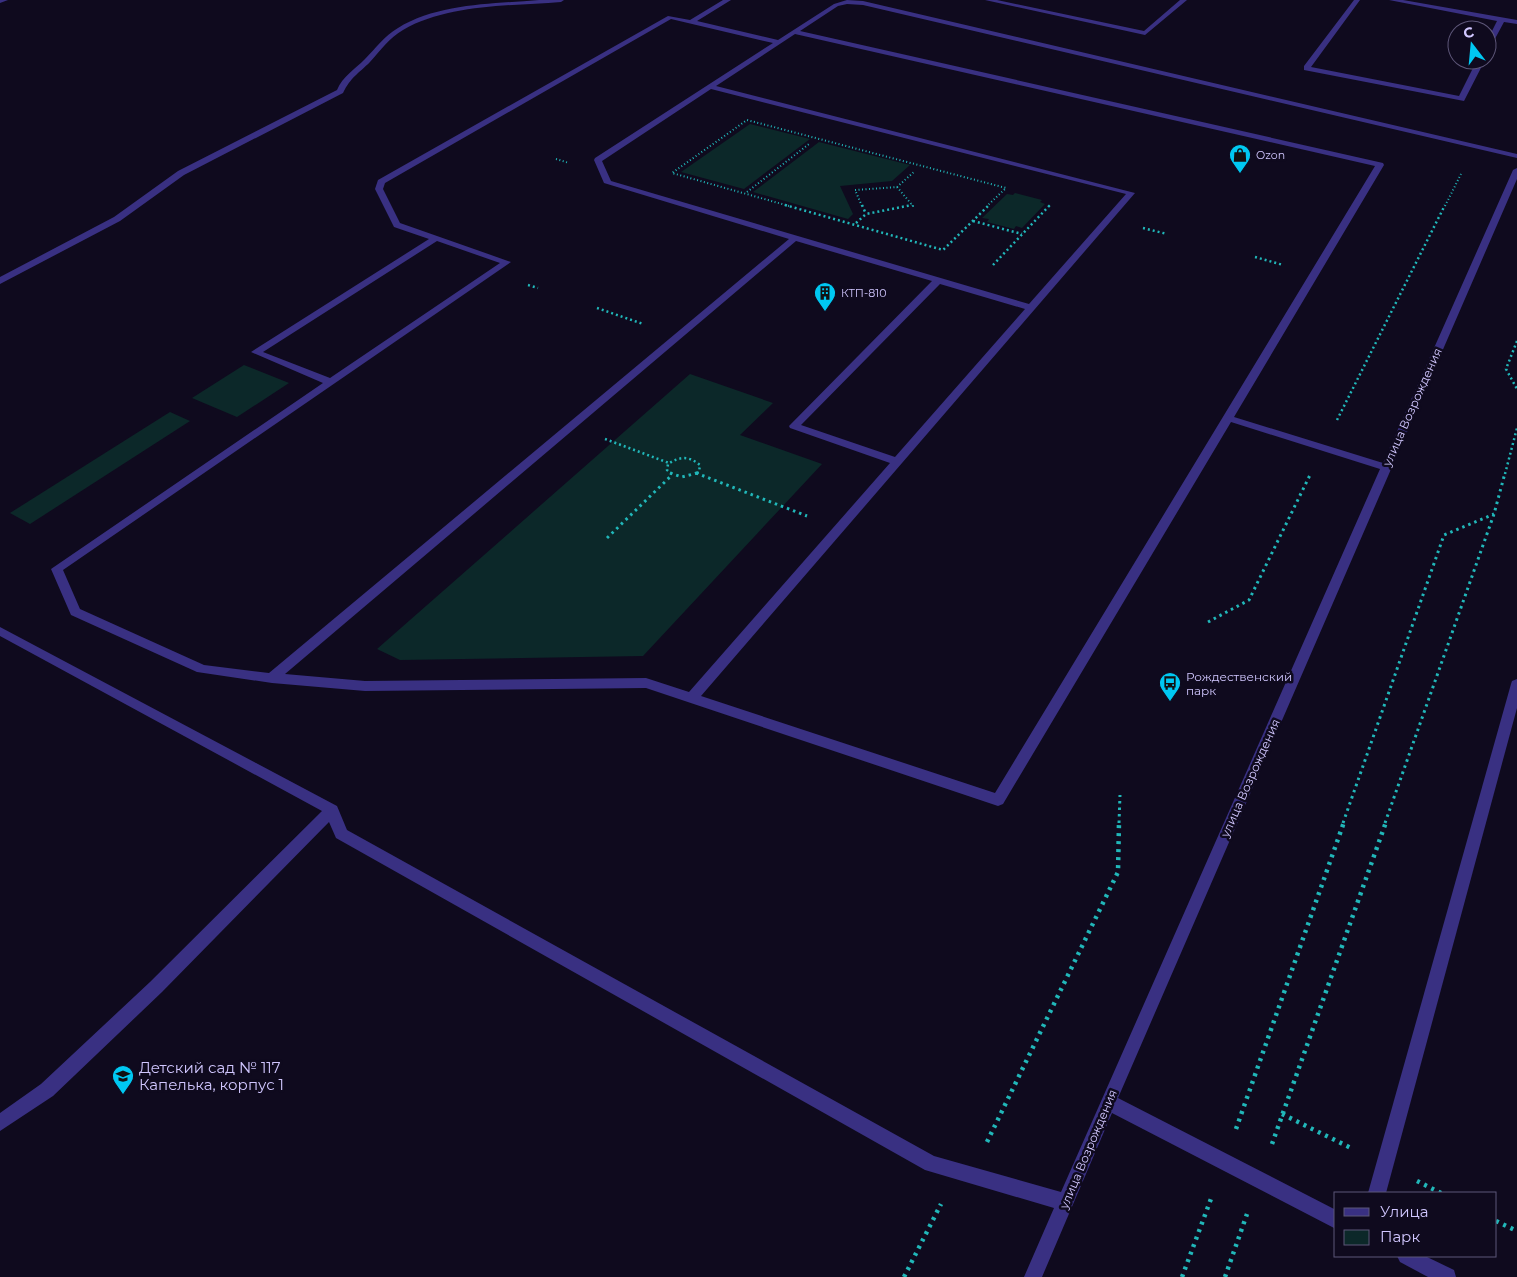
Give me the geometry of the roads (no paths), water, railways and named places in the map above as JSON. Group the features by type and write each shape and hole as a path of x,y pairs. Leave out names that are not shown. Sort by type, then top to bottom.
{"street":[{"path":"0,1 5,0"},
{"path":"0,281 117,219 181,173 340,91 345,80 368,60 380,44 400,29 426,17 460,9 561,0"},
{"path":"691,22 728,0"},
{"path":"988,0 1145,33 1184,0"},
{"path":"1357,0 1307,68 1461,99 1476,70"},
{"path":"1392,0 1517,22"},
{"path":"1032,308 608,183 598,160 836,5 847,2 863,3 1517,156"},
{"path":"779,42 670,17 381,182 379,189 398,225 508,262 57,569 75,612 202,669 272,678 366,686 646,683 998,800 1380,165 794,32"},
{"path":"1497,28 1501,20"},
{"path":"692,698 1131,193 710,87"},
{"name":"улица Возрождения","path":"1034,1277 1064,1202 1517,170"},
{"path":"331,382 256,352 436,238"},
{"path":"272,678 796,238"},
{"path":"898,462 794,426 938,280"},
{"path":"1228,418 1386,467"},
{"path":"0,631 332,810 341,834 931,1164 1064,1202"},
{"path":"1377,1192 1517,684"},
{"path":"0,1123 47,1090 149,994 332,810"},
{"path":"1108,1102 1334,1219"},
{"path":"1408,1257 1447,1277"}],"place":[{"name":"Ozon","path":"1240,174"},
{"name":"КТП-810","path":"825,312"},
{"name":"Рождественский парк","path":"1170,702"},
{"name":"Детский сад № 117 Капелька, корпус 1","path":"123,1095"}]}
